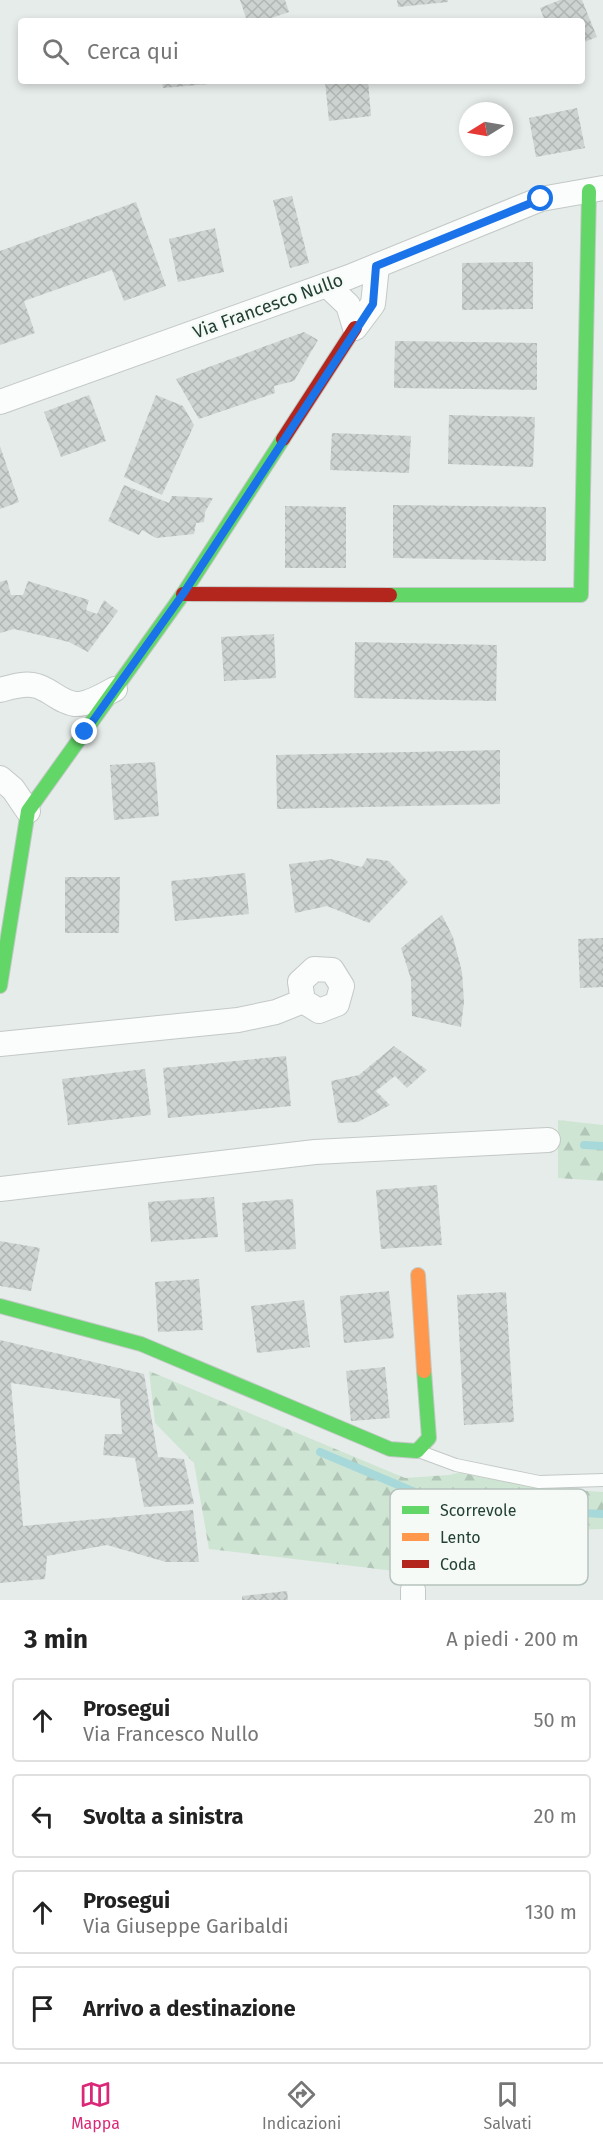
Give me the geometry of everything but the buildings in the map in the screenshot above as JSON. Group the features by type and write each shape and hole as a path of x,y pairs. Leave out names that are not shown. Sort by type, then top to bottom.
{"street":[{"name":"Via Francesco Nullo","path":"0,402 327,285 541,199 596,189"},
{"path":"183,594 581,595 596,189"},
{"path":"0,986 28,811 183,594 355,328 373,304 376,266"},
{"path":"327,285 348,305 355,328"},
{"path":"0,690 19,685 36,685 60,699 77,704 92,700 117,688"},
{"path":"0,778 13,789 28,811"},
{"path":"0,1044 238,1020 276,1012 303,1001"},
{"path":"0,1189 304,1153 548,1140"},
{"path":"0,1306 141,1344 196,1365 390,1449 417,1450 429,1438 418,1275"}],"lane":[{"path":"417,1450 456,1465 539,1482 603,1480"}],"green space":[{"path":"558,1120 603,1125 603,1181 558,1178"},
{"path":"149,1371 405,1478 449,1475 490,1465 537,1489 390,1489 390,1570 209,1549 194,1463 155,1423"},
{"path":"588,1491 603,1492 603,1529 588,1529"}],"waterway":[{"path":"584,1145 603,1146"},
{"path":"320,1452 408,1489"},
{"path":"588,1513 603,1514"}],"traffic: fast":[{"path":"390,595 581,595 589,191"},
{"path":"0,986 28,811 183,594 283,439"},
{"path":"0,1306 141,1344 390,1449 417,1451 429,1438 424,1371"}],"traffic: slow":[{"path":"418,1275 424,1371"}],"traffic: jam":[{"path":"283,439 355,328"},
{"path":"183,594 390,595"}],"route":[{"path":"85,732 183,594 355,328 373,304 376,266 541,199"}]}
